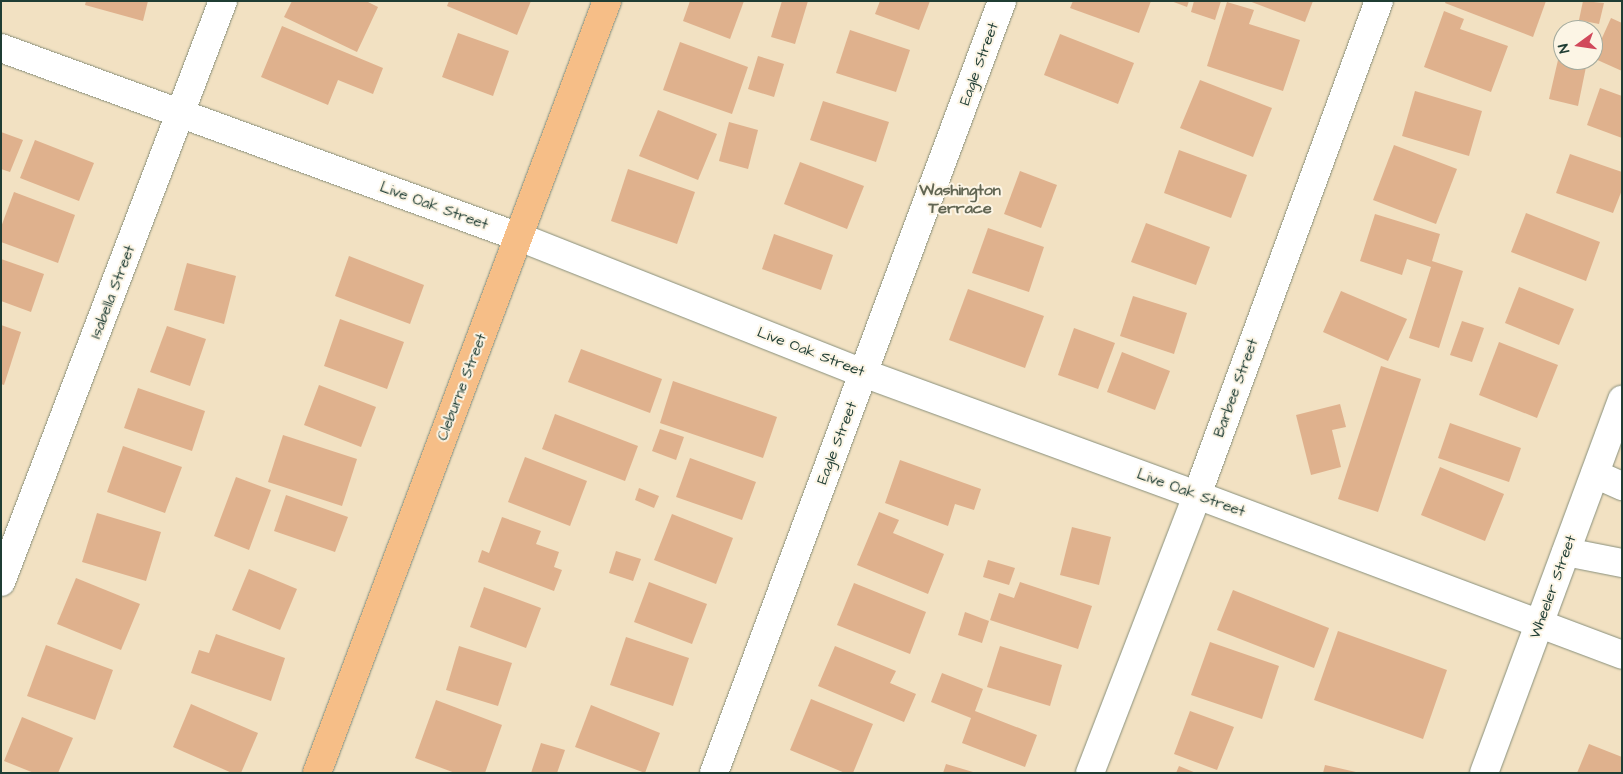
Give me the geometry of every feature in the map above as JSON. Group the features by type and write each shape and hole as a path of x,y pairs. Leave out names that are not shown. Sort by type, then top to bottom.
{"main road":[{"name":"Cleburne Street","path":"317,773 607,1"}],"street":[{"name":"Isabella Street","path":"1,582 182,113 223,1"},
{"name":"Eagle Street","path":"714,773 1002,1"},
{"name":"Barbee Street","path":"1090,773 1197,495 1380,1"},
{"name":"Live Oak Street","path":"1,48 519,237 863,373 1197,495 1539,624 1619,647"},
{"name":"Wheeler Street","path":"1484,773 1622,400"},
{"path":"1595,474 1622,486"},
{"path":"1566,552 1622,563"}],"building":[{"path":"86,1 148,1 143,21 85,5"},
{"path":"292,1 366,1 378,7 357,52 284,17"},
{"path":"449,1 531,1 517,35 447,6"},
{"path":"690,1 744,1 730,39 683,21"},
{"path":"782,1 808,1 795,44 771,37"},
{"path":"880,1 930,1 919,30 875,14"},
{"path":"1073,1 1151,1 1139,33 1070,8"},
{"path":"1171,1 1189,1 1187,7"},
{"path":"1194,1 1221,1 1215,20 1191,12"},
{"path":"1249,1 1313,1 1305,22"},
{"path":"1446,1 1546,1 1533,37 1445,3"},
{"path":"1583,1 1604,3 1600,20 1579,20"},
{"path":"1227,2 1254,10 1249,24 1300,40 1283,91 1207,66"},
{"path":"1444,11 1464,19 1460,29 1508,46 1491,92 1424,67"},
{"path":"1611,18 1622,23 1622,71 1603,62 1603,36"},
{"path":"282,26 383,68 373,94 338,80 328,105 261,77"},
{"path":"850,30 910,50 896,92 836,73"},
{"path":"458,33 509,51 493,96 442,77"},
{"path":"1060,34 1134,63 1118,104 1044,75"},
{"path":"680,42 748,67 732,114 663,90"},
{"path":"758,56 784,64 774,97 748,89"},
{"path":"1556,70 1585,70 1578,106 1549,99"},
{"path":"1200,80 1272,108 1253,157 1180,128"},
{"path":"1600,88 1622,96 1622,138 1587,125"},
{"path":"1415,91 1482,111 1469,156 1402,136"},
{"path":"823,101 889,122 876,162 810,140"},
{"path":"658,110 717,134 698,180 639,156"},
{"path":"729,122 758,130 748,169 719,161"},
{"path":"1,132 23,140 10,172 1,169"},
{"path":"35,140 94,163 79,201 20,178"},
{"path":"1394,145 1457,169 1436,224 1373,200"},
{"path":"1179,150 1247,175 1231,218 1164,193"},
{"path":"1570,154 1622,172 1622,190 1613,213 1556,193"},
{"path":"800,162 864,186 847,229 784,204"},
{"path":"628,169 695,192 677,244 611,221"},
{"path":"1020,171 1057,185 1041,228 1004,214"},
{"path":"14,192 75,215 58,263 1,242 1,227"},
{"path":"1526,213 1600,242 1586,281 1511,252"},
{"path":"1375,214 1440,234 1432,261 1463,271 1439,348 1409,338 1431,267 1407,259 1402,275 1360,261"},
{"path":"1146,223 1210,247 1196,285 1131,262"},
{"path":"988,228 1044,247 1029,292 972,273"},
{"path":"774,234 833,255 821,290 762,269"},
{"path":"349,256 424,285 410,324 335,296"},
{"path":"1,259 44,274 31,312 1,301"},
{"path":"187,263 236,276 224,324 174,310"},
{"path":"1519,287 1574,309 1559,345 1505,323"},
{"path":"968,289 1044,316 1025,368 949,340"},
{"path":"1341,291 1407,319 1388,361 1323,332"},
{"path":"1133,296 1187,313 1174,354 1120,336"},
{"path":"340,319 404,342 387,389 324,366"},
{"path":"1462,321 1484,328 1472,362 1450,355"},
{"path":"1,325 21,332 4,385 1,384"},
{"path":"167,326 206,339 190,386 150,372"},
{"path":"1074,328 1115,343 1098,389 1058,375"},
{"path":"1499,342 1558,365 1537,418 1479,395"},
{"path":"581,349 662,379 650,413 568,382"},
{"path":"1122,352 1170,371 1155,410 1107,392"},
{"path":"1381,366 1421,379 1378,512 1338,499"},
{"path":"673,381 777,417 763,458 660,423"},
{"path":"319,385 376,407 361,447 304,425"},
{"path":"138,388 205,411 192,451 124,428"},
{"path":"1340,404 1346,427 1332,430 1341,467 1311,475 1296,415"},
{"path":"555,414 638,446 625,481 542,449"},
{"path":"1450,423 1521,448 1509,482 1438,458"},
{"path":"660,429 684,437 676,460 652,451"},
{"path":"283,435 357,459 342,506 268,482"},
{"path":"123,446 182,467 165,513 107,492"},
{"path":"525,457 587,481 570,526 508,502"},
{"path":"690,458 756,482 742,520 676,497"},
{"path":"900,460 981,489 974,510 955,504 948,526 885,503"},
{"path":"1440,467 1504,494 1485,541 1421,515"},
{"path":"236,477 271,490 249,550 214,536"},
{"path":"639,488 659,496 654,508 635,500"},
{"path":"286,495 348,517 335,552 274,531"},
{"path":"879,512 899,520 893,533 944,554 928,594 857,565"},
{"path":"97,513 161,532 146,581 82,562"},
{"path":"672,514 733,538 716,584 654,560"},
{"path":"502,517 541,531 536,544 559,552 554,567 562,570 554,591 478,562 482,550 489,553"},
{"path":"1072,527 1111,537 1099,585 1060,575"},
{"path":"616,551 641,559 633,581 609,573"},
{"path":"988,560 1015,568 1009,585 983,577"},
{"path":"249,569 297,589 280,630 232,610"},
{"path":"76,578 140,604 121,650 57,624"},
{"path":"649,582 707,604 692,644 634,622"},
{"path":"1020,582 1092,606 1078,649 990,620 999,593 1014,598"},
{"path":"854,583 926,612 910,654 837,625"},
{"path":"484,587 541,608 526,648 470,627"},
{"path":"1233,590 1329,628 1314,668 1217,630"},
{"path":"965,612 989,621 982,643 958,635"},
{"path":"1338,631 1447,670 1423,739 1314,700"},
{"path":"216,634 285,658 271,701 191,673 199,650 209,653"},
{"path":"626,637 689,658 673,706 610,685"},
{"path":"1210,642 1279,666 1262,719 1191,695"},
{"path":"46,645 113,670 95,720 27,696"},
{"path":"459,646 512,663 498,706 446,690"},
{"path":"835,646 896,671 890,683 916,694 904,722 818,686"},
{"path":"1000,646 1062,665 1050,706 987,687"},
{"path":"942,673 983,689 975,711 1037,735 1025,767 962,743 971,718 931,702"},
{"path":"811,699 873,724 853,773 845,773 790,750"},
{"path":"436,700 502,725 485,773 455,773 415,758"},
{"path":"191,704 258,733 241,773 232,773 173,747"},
{"path":"591,705 660,733 645,773 575,747"},
{"path":"1190,711 1234,727 1217,770 1174,754"},
{"path":"22,717 73,738 58,773 34,773 4,761"},
{"path":"541,743 565,750 557,773 531,773"},
{"path":"1589,744 1622,757 1622,773 1577,773"},
{"path":"946,764 973,772 973,773 943,773"},
{"path":"1325,765 1356,772 1356,773 1323,773"},
{"path":"1179,766 1196,773 1176,773"}],"district":[{"name":"Washington Terrace","path":"960,199"}]}
